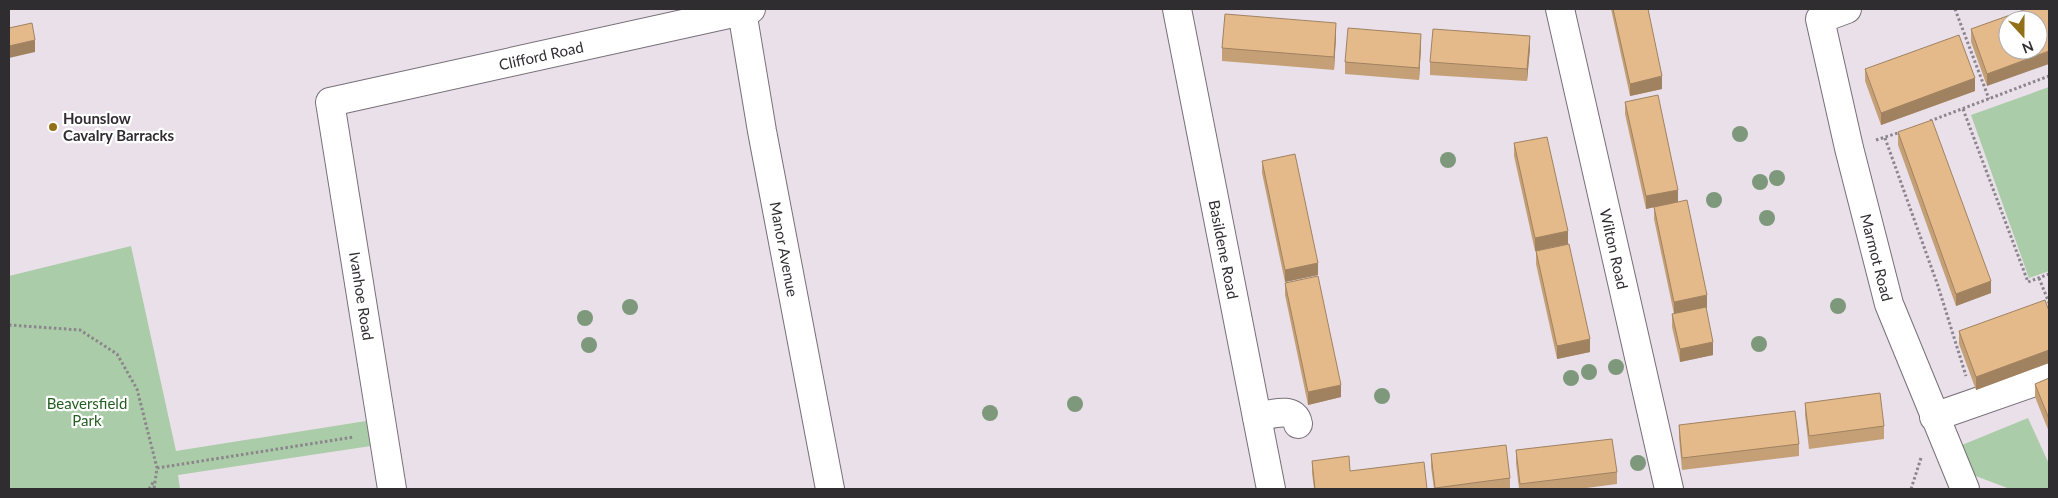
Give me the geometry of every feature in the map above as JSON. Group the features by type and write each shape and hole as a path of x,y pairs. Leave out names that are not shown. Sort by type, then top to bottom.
{"street":[{"name":"Basildene Road","path":"1177,9 1271,489"},
{"name":"Wilton Road","path":"1560,9 1669,489"},
{"name":"Marmot Road","path":"1847,9 1818,14 1849,148 1889,304 1962,489"},
{"name":"Clifford Road","path":"330,102 746,10"},
{"name":"Manor Avenue","path":"746,10 762,132 830,489"},
{"name":"Ivanhoe Road","path":"330,102 392,489"},
{"path":"1934,417 2049,377"},
{"path":"1257,417 1285,412 1293,413 1297,417 1298,424"}],"path":[{"path":"1955,9 1989,99"},
{"path":"1928,122 2049,76"},
{"path":"1963,109 2028,282 2049,274"},
{"path":"1849,148 1902,131"},
{"path":"1885,138 1938,286 1974,403"},
{"path":"2040,278 2049,303"},
{"path":"9,325 80,330 118,354 137,389 157,468 154,489"},
{"path":"157,468 383,433"},
{"path":"149,489 156,479"}],"green space":[{"path":"2049,87 2049,271 2029,278 1971,115"},
{"name":"Beaversfield Park","path":"131,246 176,451 366,421 371,446 178,475 180,489 9,489 9,276"},
{"path":"2028,418 2049,464 2049,489 2010,489 1973,475 1957,447"}],"building":[{"path":"1613,9 1648,9 1662,76 1630,84"},
{"path":"2049,9 2049,51 2048,10 2024,10"},
{"path":"1225,14 1336,23 1334,57 1222,48"},
{"path":"1998,19 1998,60 2025,60 1987,74 1971,29"},
{"path":"32,23 35,40 9,46 9,28"},
{"path":"1348,28 1421,34 1419,68 1345,62"},
{"path":"1433,29 1530,36 1527,69 1430,62"},
{"path":"1959,35 1975,78 1881,113 1865,69"},
{"path":"1658,95 1678,190 1646,196 1625,102"},
{"path":"1932,120 1991,281 1956,294 1898,132"},
{"path":"1547,137 1568,231 1535,238 1514,143"},
{"path":"1295,154 1318,263 1285,270 1262,161"},
{"path":"1687,200 1707,295 1674,302 1654,207"},
{"path":"1569,244 1590,339 1557,346 1536,251"},
{"path":"1318,276 1341,385 1308,392 1285,283"},
{"path":"2045,300 2049,311 2049,350 1976,377 1959,331"},
{"path":"1706,307 1713,342 1680,349 1672,314"},
{"path":"2049,378 2049,419 2035,384"},
{"path":"1880,393 1884,426 1809,436 1805,403"},
{"path":"1795,411 1799,444 1682,458 1679,425"},
{"path":"1612,439 1617,472 1520,484 1516,450"},
{"path":"1506,445 1510,478 1435,488 1431,454"},
{"path":"1349,456 1350,471 1424,462 1427,489 1315,489 1312,461"}],"place":[{"name":"Hounslow Cavalry Barracks","path":"53,127"}]}
